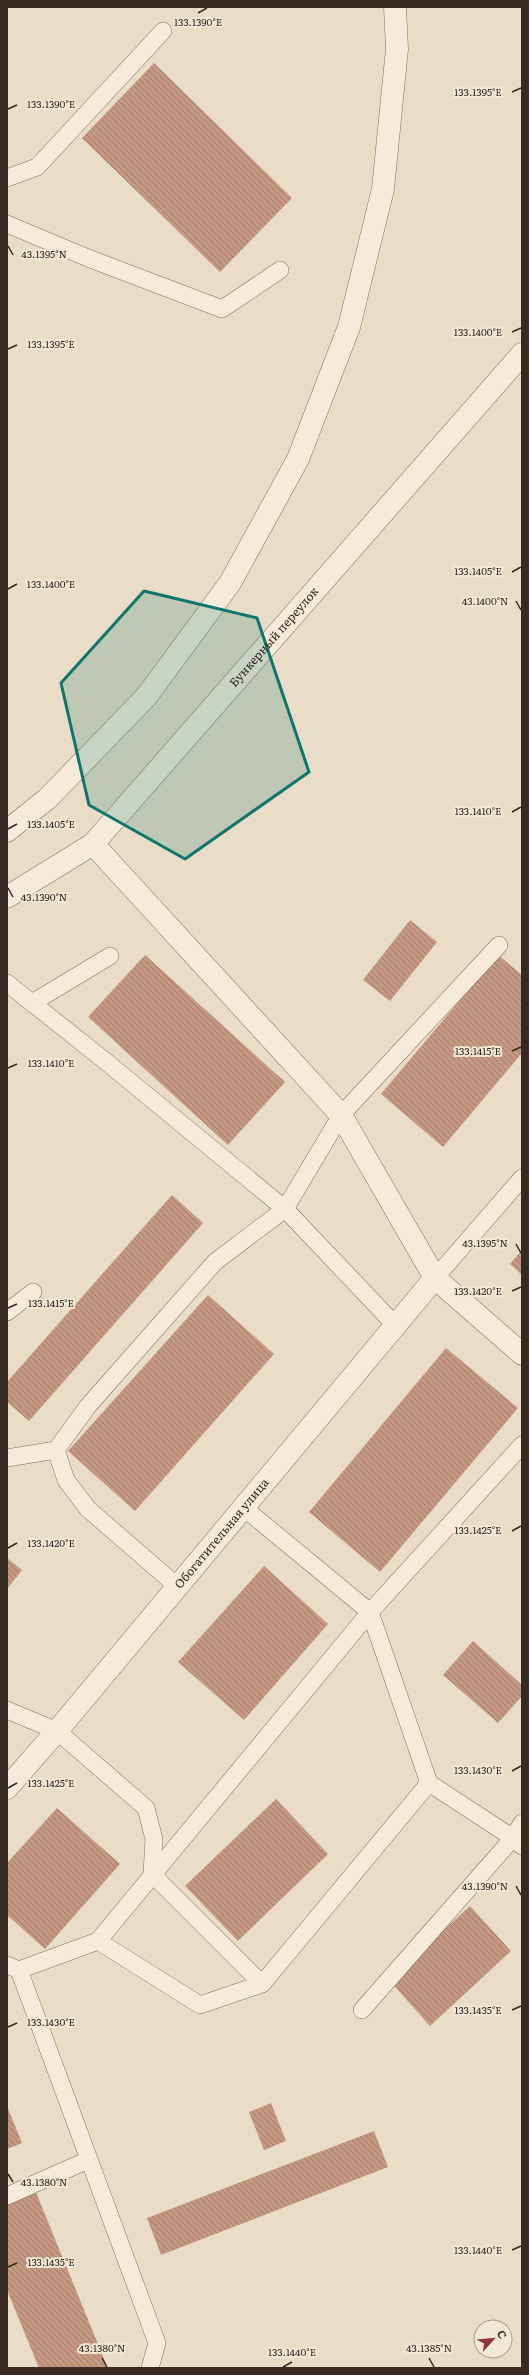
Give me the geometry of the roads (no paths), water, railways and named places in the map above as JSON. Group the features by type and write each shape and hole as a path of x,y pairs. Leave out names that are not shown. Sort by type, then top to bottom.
{"street":[{"path":"7,831 48,799 146,697 230,584 298,459 349,327 383,190 396,49 395,7"},
{"name":"Бункерный переулок","path":"7,897 93,844 522,354"},
{"path":"93,844 341,1116 435,1278 522,1354"},
{"name":"Обогатительная улица","path":"7,1788 178,1587 435,1278"}],"lane":[{"path":"7,178 37,167 163,30"},
{"path":"7,224 88,258 222,309 280,270"},
{"path":"7,1458 56,1450 88,1406 215,1262 286,1210 341,1116 500,945"},
{"path":"32,1003 110,956"},
{"path":"7,983 286,1210 396,1326"},
{"path":"435,1278 522,1178"},
{"path":"7,1312 33,1292"},
{"path":"150,2368 157,2343 13,1968 98,1941 370,1612 522,1445"},
{"path":"56,1450 66,1480 88,1509 178,1587"},
{"path":"244,1508 370,1612 429,1783 517,1842"},
{"path":"7,1710 57,1731 146,1808 154,1839 152,1874 262,1984"},
{"path":"98,1941 200,2005 262,1984 429,1783"},
{"path":"362,2010 517,1842 522,1823"},
{"path":"7,2196 88,2160"}]}
